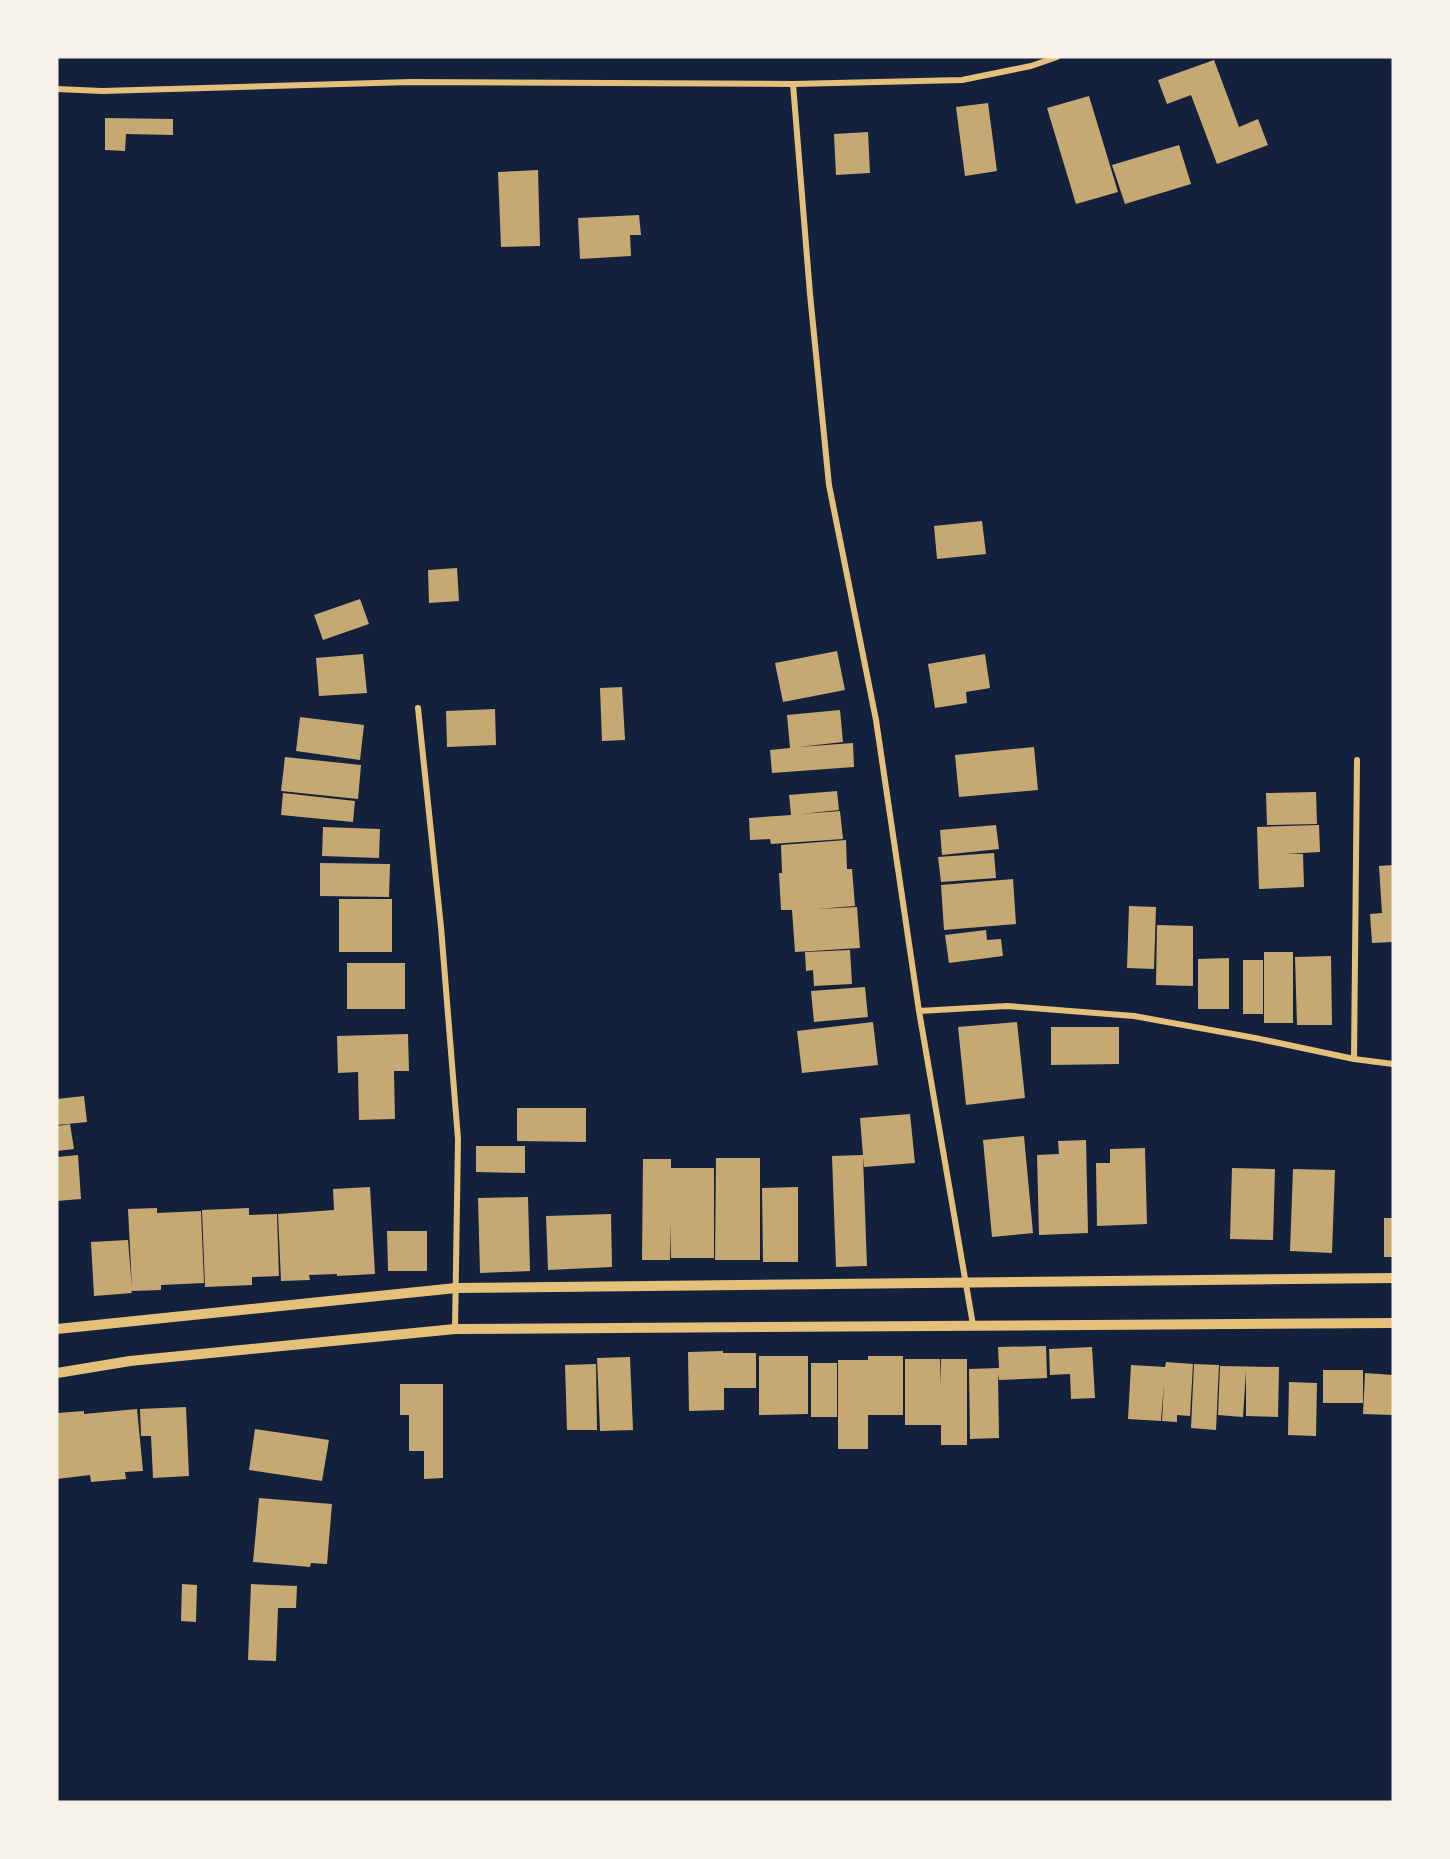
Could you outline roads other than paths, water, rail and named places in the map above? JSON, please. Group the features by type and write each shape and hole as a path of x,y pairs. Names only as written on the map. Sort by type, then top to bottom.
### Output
{"street":[{"path":"57,89 102,92 411,82 793,84 963,80 1021,69 1057,57"},
{"path":"793,84 810,294 829,485 876,720 919,1011 973,1325"},
{"path":"418,708 441,927 458,1139 455,1329"},
{"path":"1354,1059 1357,760"},
{"path":"919,1011 1007,1006 1134,1016 1354,1059 1393,1064"},
{"path":"57,1329 456,1288 1393,1278"},
{"path":"57,1372 130,1361 455,1329 1393,1323"}]}
